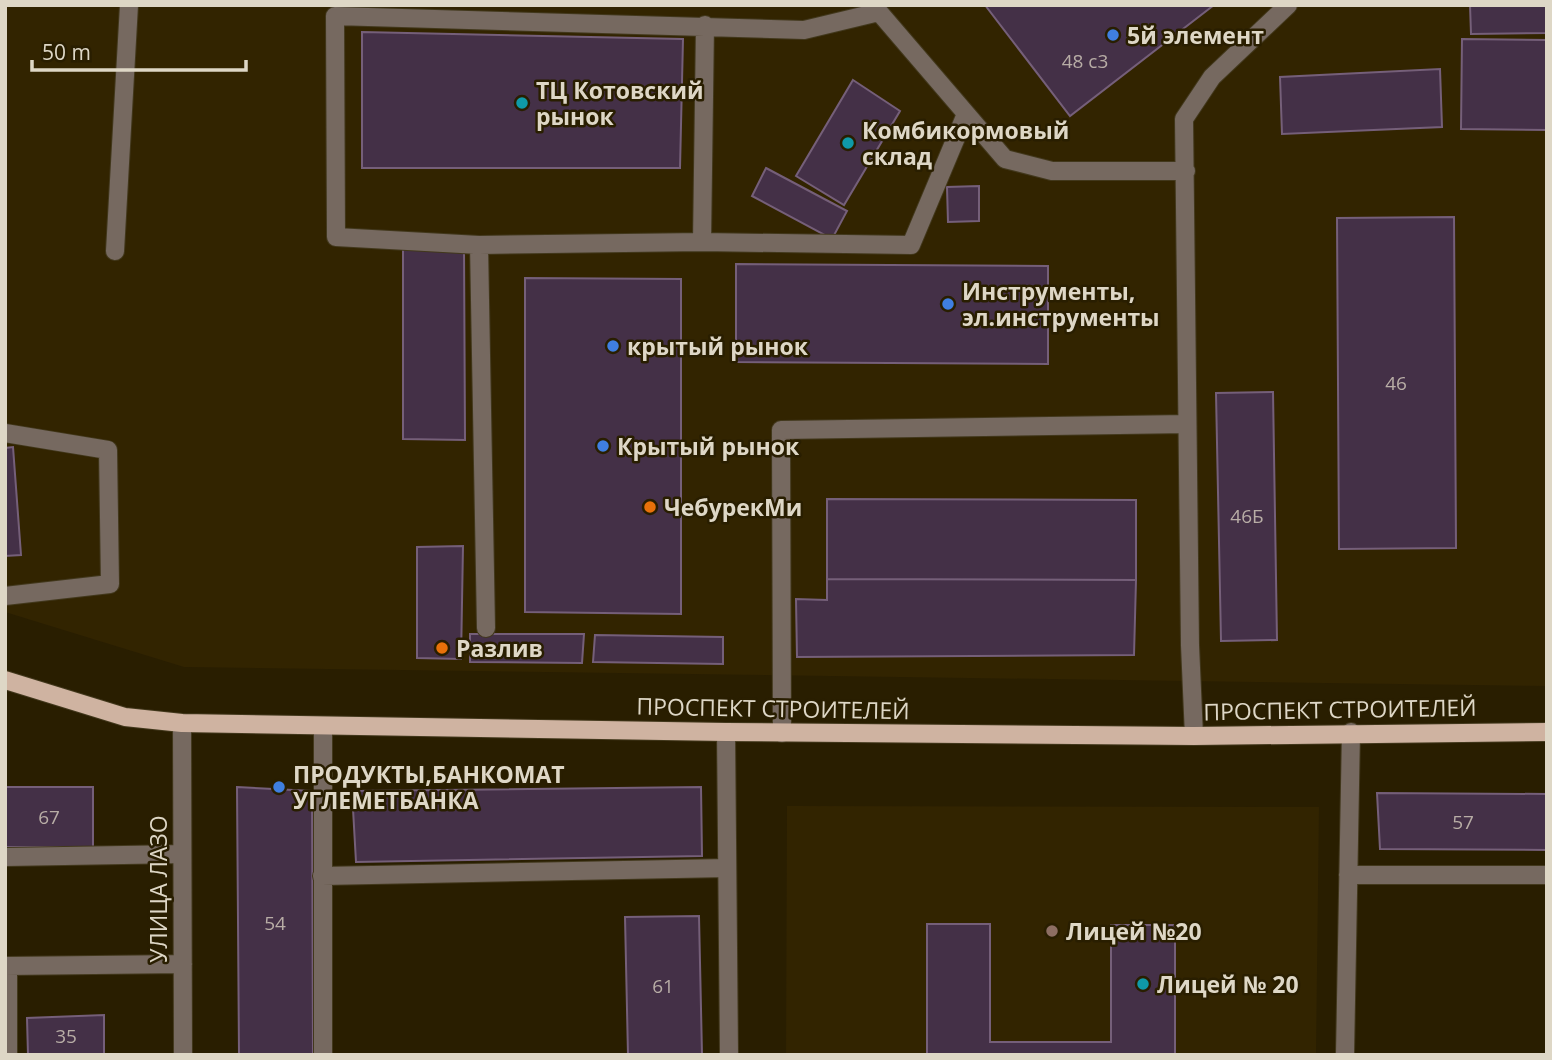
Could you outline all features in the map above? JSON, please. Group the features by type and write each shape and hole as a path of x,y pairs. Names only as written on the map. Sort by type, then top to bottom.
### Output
{"main road":[{"name":"ПРОСПЕКТ СТРОИТЕЛЕЙ","path":"5,680 125,717 182,723 726,733 1194,736 1351,732 1547,732"}],"street":[{"path":"115,251 129,5"},
{"path":"1194,736 1184,119 1212,77 1288,5"},
{"path":"966,114 911,245 702,242 479,246 336,237 335,16 804,30 879,12 1005,159 1052,171 1186,171"},
{"path":"702,242 705,25"},
{"path":"479,246 486,628"},
{"path":"782,733 781,430 1187,424"},
{"path":"5,433 108,450 110,584 5,596"},
{"name":"УЛИЦА ЛАЗО","path":"182,723 183,1055"},
{"path":"323,726 323,1055"},
{"path":"1345,1055 1351,732"},
{"path":"726,733 729,1055"},
{"path":"5,857 182,854"},
{"path":"323,876 727,868"},
{"path":"1348,875 1547,875"},
{"path":"8,1055 7,966 183,964"}],"shaded area":[{"path":"5,5 1547,5 1547,686 184,667 5,612"},
{"name":"Лицей №20","path":"787,806 1319,807 1316,1055 786,1055"}],"building":[{"path":"985,5 1214,5 1070,116"},
{"path":"1470,5 1547,5 1547,33 1471,34"},
{"name":"ТЦ Котовский рынок","path":"362,32 683,39 680,168 362,168"},
{"path":"1462,39 1547,40 1547,130 1461,129"},
{"path":"1440,69 1442,127 1282,134 1280,77"},
{"name":"Комбикормовый склад","path":"853,80 900,111 844,205 796,176"},
{"path":"766,168 847,211 832,239 752,196"},
{"path":"979,186 979,221 948,222 947,187"},
{"path":"1454,217 1456,548 1339,549 1337,218"},
{"path":"403,247 464,247 465,440 403,439"},
{"path":"736,264 1048,266 1048,364 736,362"},
{"name":"Крытый рынок","path":"525,278 681,279 681,614 525,612"},
{"path":"1273,392 1277,640 1221,641 1216,393"},
{"path":"13,447 21,555 5,556 5,448"},
{"path":"827,499 1136,500 1136,580 827,579"},
{"path":"463,546 461,659 417,658 417,547"},
{"path":"827,579 1136,580 1134,655 797,657 796,599 827,600"},
{"path":"470,634 584,634 582,663 470,662"},
{"path":"595,635 723,637 723,664 593,662"},
{"path":"5,787 93,787 93,847 5,847"},
{"path":"237,787 312,791 313,1055 239,1055"},
{"path":"701,787 702,856 356,862 352,791"},
{"path":"1377,793 1547,794 1547,850 1380,849"},
{"path":"699,916 702,1055 628,1055 625,917"},
{"name":"Лицей № 20","path":"927,924 990,924 990,1042 1111,1042 1111,925 1175,925 1175,1055 927,1055"},
{"path":"104,1015 104,1055 28,1055 27,1018"}],"place":[{"name":"5й элемент","path":"1113,35"},
{"name":"ТЦ Котовский рынок","path":"522,103"},
{"name":"Комбикормовый склад","path":"848,143"},
{"name":"Инструменты, эл.инструменты","path":"948,304"},
{"name":"крытый рынок","path":"613,346"},
{"name":"Крытый рынок","path":"603,446"},
{"name":"ЧебурекМи","path":"650,507"},
{"name":"Разлив","path":"442,648"},
{"name":"ПРОДУКТЫ,БАНКОМАТ УГЛЕМЕТБАНКА","path":"279,787"},
{"name":"Лицей №20","path":"1052,931"},
{"name":"Лицей № 20","path":"1143,984"}]}
